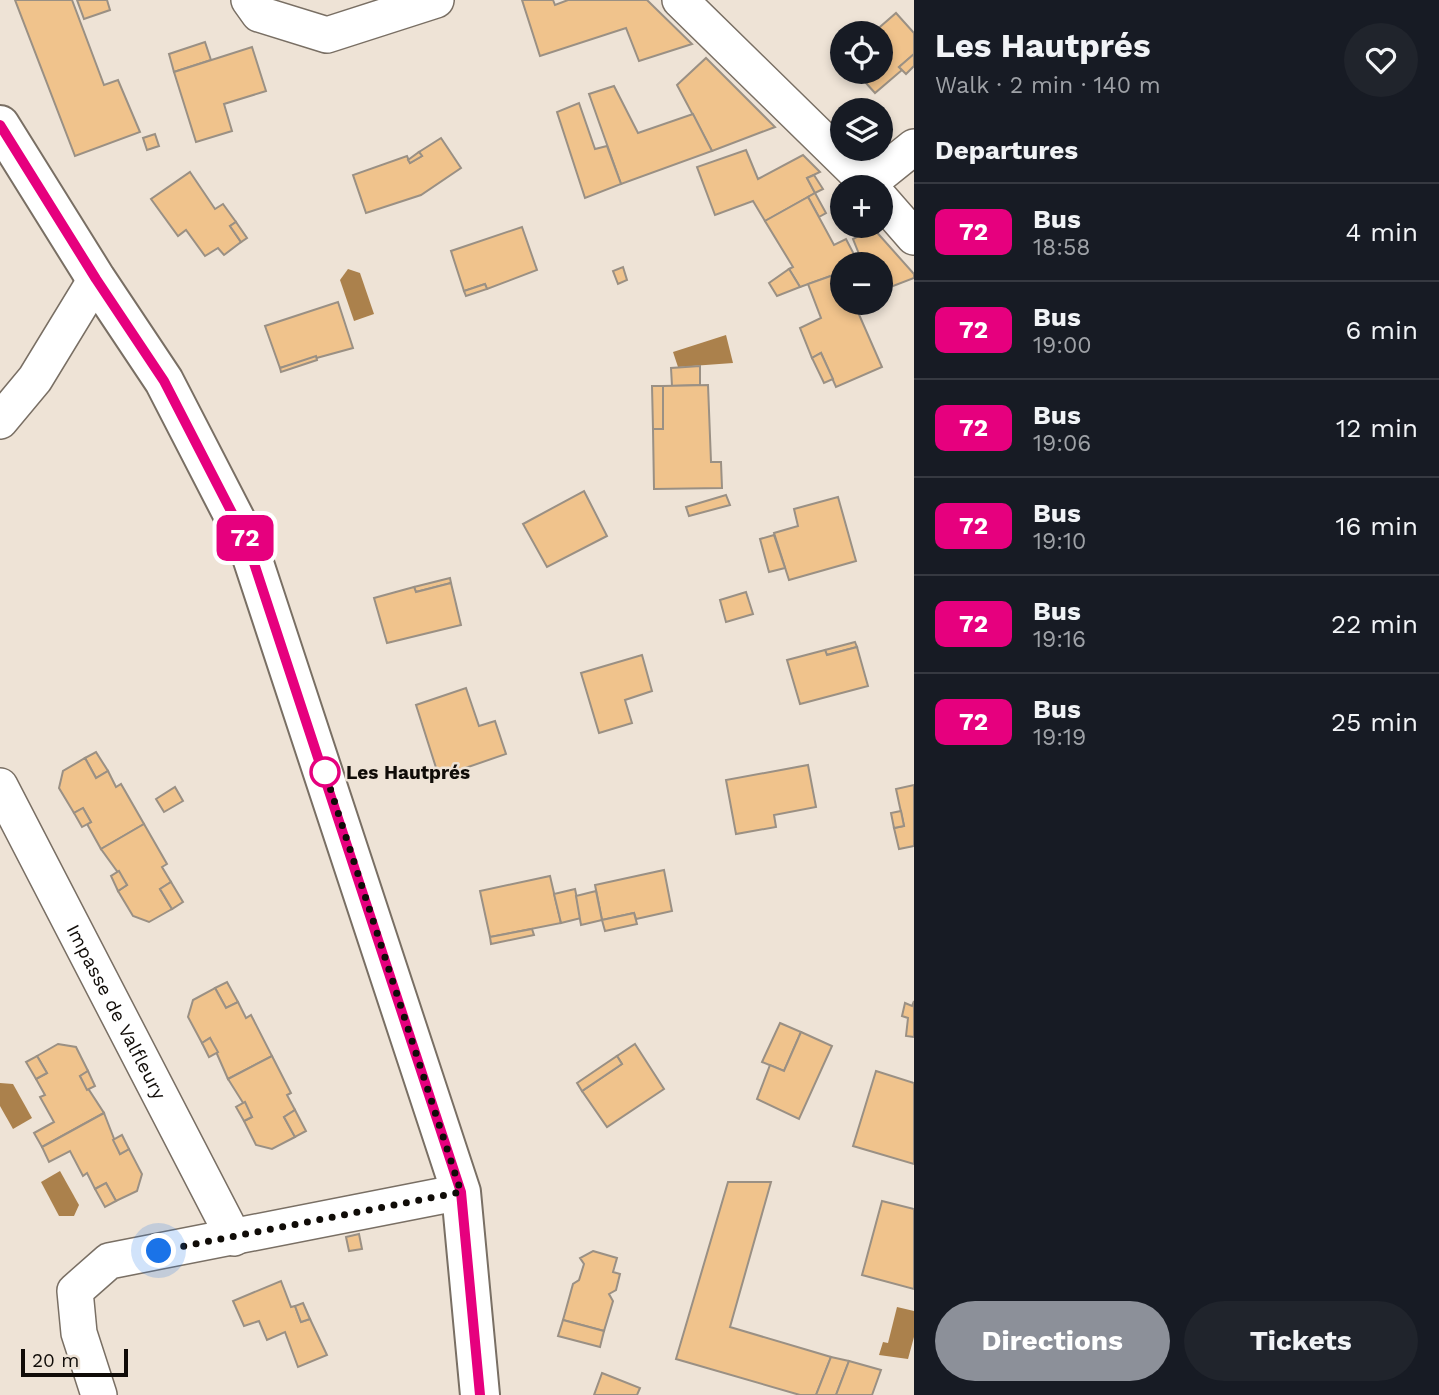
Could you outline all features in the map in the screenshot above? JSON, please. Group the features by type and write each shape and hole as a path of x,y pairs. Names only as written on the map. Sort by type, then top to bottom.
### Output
{"main road":[{"path":"0,125 96,279 164,381 247,542 461,1192 480,1395"}],"street":[{"path":"249,0 259,14 327,34 436,0"},
{"path":"680,0 858,175"},
{"path":"887,175 914,147"},
{"path":"893,213 914,237"},
{"path":"0,421 35,379 96,279"},
{"name":"Impasse de Valfleury","path":"0,786 234,1238"},
{"path":"99,1395 79,1334 75,1291 109,1261 461,1192"}],"shaded area":[{"path":"348,269 360,273 374,314 354,321 340,280"},
{"path":"726,335 733,363 678,367 673,352"},
{"path":"0,1083 13,1084 32,1118 13,1129 0,1106"},
{"path":"60,1171 79,1205 74,1216 59,1216 41,1182"},
{"path":"897,1307 914,1311 914,1337 908,1359 879,1355 883,1342 888,1343"}],"building":[{"path":"15,0 72,0 104,85 118,80 140,132 75,156"},
{"path":"77,0 107,0 110,10 84,19"},
{"path":"522,0 553,0 555,5 568,0 647,0 692,44 639,61 626,28 540,56"},
{"path":"896,13 914,33 914,54 899,67 902,70 893,78 893,21 887,21"},
{"path":"205,42 211,60 174,72 169,54"},
{"path":"252,47 266,91 224,104 232,131 196,142 174,72"},
{"path":"914,54 914,66 906,74 899,67"},
{"path":"706,58 775,127 712,151 677,85"},
{"path":"867,84 886,84 875,93"},
{"path":"614,86 638,133 693,114 712,151 621,184 589,94"},
{"path":"579,103 595,149 607,146 621,184 585,198 557,112"},
{"path":"155,134 159,146 147,150 143,138"},
{"path":"441,138 461,168 421,195 366,213 353,175 407,156 410,163 422,156 419,152"},
{"path":"746,150 758,179 803,155 820,172 807,178 815,193 765,221 753,201 715,215 697,167"},
{"path":"419,152 422,156 410,163 408,160"},
{"path":"190,172 215,209 223,204 236,222 230,226 241,242 224,255 218,248 205,256 186,230 178,236 151,199"},
{"path":"814,175 823,189 815,193 807,178"},
{"path":"815,193 826,213 819,217 808,197"},
{"path":"808,197 834,245 846,239 853,252 830,252 830,276 800,287 789,269 793,267 765,221"},
{"path":"236,222 247,238 241,242 230,226"},
{"path":"522,227 537,270 487,289 485,284 464,291 451,251"},
{"path":"882,238 914,274 914,278 893,286 893,252 858,252 853,239"},
{"path":"623,267 627,280 618,284 613,271"},
{"path":"789,269 800,287 777,296 769,283"},
{"path":"830,276 830,315 859,315 882,367 836,387 821,353 812,358 800,328 821,318 808,284"},
{"path":"485,284 487,289 466,296 464,291"},
{"path":"338,302 353,348 280,368 265,326"},
{"path":"821,353 833,379 824,383 812,358"},
{"path":"316,356 317,360 281,372 280,368"},
{"path":"700,366 700,385 672,386 671,368"},
{"path":"708,385 711,462 721,462 722,488 654,489 653,429 663,429 663,386"},
{"path":"652,386 663,386 663,429 653,429"},
{"path":"584,491 607,536 547,567 523,524"},
{"path":"726,495 730,505 689,516 686,507"},
{"path":"838,497 856,561 789,580 774,533 798,526 794,509"},
{"path":"774,535 785,568 769,572 760,539"},
{"path":"450,578 451,583 416,592 414,587"},
{"path":"451,583 461,625 387,643 374,598 414,587 416,592"},
{"path":"746,592 753,614 726,622 720,600"},
{"path":"855,642 857,647 827,655 825,650"},
{"path":"857,647 868,686 800,704 787,660 825,650 827,655"},
{"path":"642,655 652,691 625,700 632,723 599,733 581,673"},
{"path":"466,688 479,726 495,721 506,754 439,777 416,705"},
{"path":"96,752 108,771 96,778 85,758"},
{"path":"85,758 96,778 108,771 116,787 121,784 144,824 101,849 87,824 91,822 83,808 74,813 59,788 63,771"},
{"path":"808,765 816,807 774,815 776,827 736,834 726,780"},
{"path":"914,785 914,846 899,849 894,828 904,826 896,789"},
{"path":"175,787 183,801 164,812 156,799"},
{"path":"83,808 91,822 82,827 74,813"},
{"path":"901,811 904,826 894,828 891,813"},
{"path":"144,824 167,864 162,867 171,882 160,889 172,909 149,922 133,916 118,891 127,885 101,849"},
{"path":"664,870 672,911 636,919 634,913 602,920 595,885"},
{"path":"119,871 127,885 118,891 111,876"},
{"path":"550,876 561,923 490,937 480,891"},
{"path":"171,882 183,902 172,909 160,889"},
{"path":"575,889 581,918 561,923 554,894"},
{"path":"596,891 602,920 581,925 576,896"},
{"path":"634,913 637,924 605,931 602,920"},
{"path":"532,929 534,935 491,944 490,937"},
{"path":"227,982 238,1002 226,1008 215,988"},
{"path":"215,988 226,1008 238,1002 246,1018 251,1015 272,1056 228,1079 210,1038 202,1043 188,1017 193,1000"},
{"path":"914,1001 914,1037 906,1036 908,1018 902,1016 905,1003 912,1006"},
{"path":"780,1023 801,1032 784,1071 762,1062"},
{"path":"801,1032 832,1046 799,1119 757,1099 770,1065 784,1071"},
{"path":"210,1038 218,1052 209,1057 202,1043"},
{"path":"58,1044 76,1047 88,1071 80,1076 104,1113 42,1147 34,1133 54,1122 40,1097 45,1095 36,1079 47,1073 37,1056"},
{"path":"635,1044 664,1089 607,1127 582,1091 622,1064 617,1056"},
{"path":"37,1056 47,1073 36,1079 26,1062"},
{"path":"272,1056 291,1093 287,1095 295,1110 284,1117 295,1137 272,1149 256,1145 244,1121 252,1117 228,1079"},
{"path":"617,1056 622,1064 582,1091 577,1083"},
{"path":"88,1071 95,1086 87,1090 80,1076"},
{"path":"876,1071 914,1083 914,1164 853,1146"},
{"path":"245,1102 252,1117 244,1121 236,1107"},
{"path":"295,1110 306,1131 295,1137 284,1117"},
{"path":"104,1113 120,1154 129,1149 142,1174 137,1191 116,1201 106,1183 95,1189 87,1173 83,1176 70,1151 49,1162 42,1147"},
{"path":"122,1135 129,1149 120,1154 113,1140"},
{"path":"728,1182 771,1182 730,1327 831,1357 816,1395 800,1395 676,1359"},
{"path":"106,1183 116,1201 105,1207 95,1189"},
{"path":"882,1201 914,1209 914,1289 862,1275"},
{"path":"359,1234 362,1249 349,1251 346,1237"},
{"path":"593,1251 617,1258 613,1272 620,1274 616,1290 609,1294 613,1301 604,1331 563,1320 573,1284 579,1280 584,1264 580,1258"},
{"path":"281,1281 291,1307 295,1306 301,1322 310,1319 327,1355 298,1367 285,1332 267,1340 259,1321 244,1326 233,1301"},
{"path":"303,1303 310,1319 301,1322 295,1306"},
{"path":"563,1320 604,1331 600,1347 558,1336"},
{"path":"831,1357 849,1361 836,1395 816,1395"},
{"path":"849,1361 881,1370 872,1395 836,1395"},
{"path":"602,1373 640,1388 637,1395 594,1395"}],"bus line":[{"name":"72","path":"0,125 96,279 164,381 247,542 413,1038 461,1192 480,1395"}],"place":[{"name":"Les Hautprés","path":"325,772"}],"route":[{"path":"159,1251 461,1192 322,763 325,772"}]}
